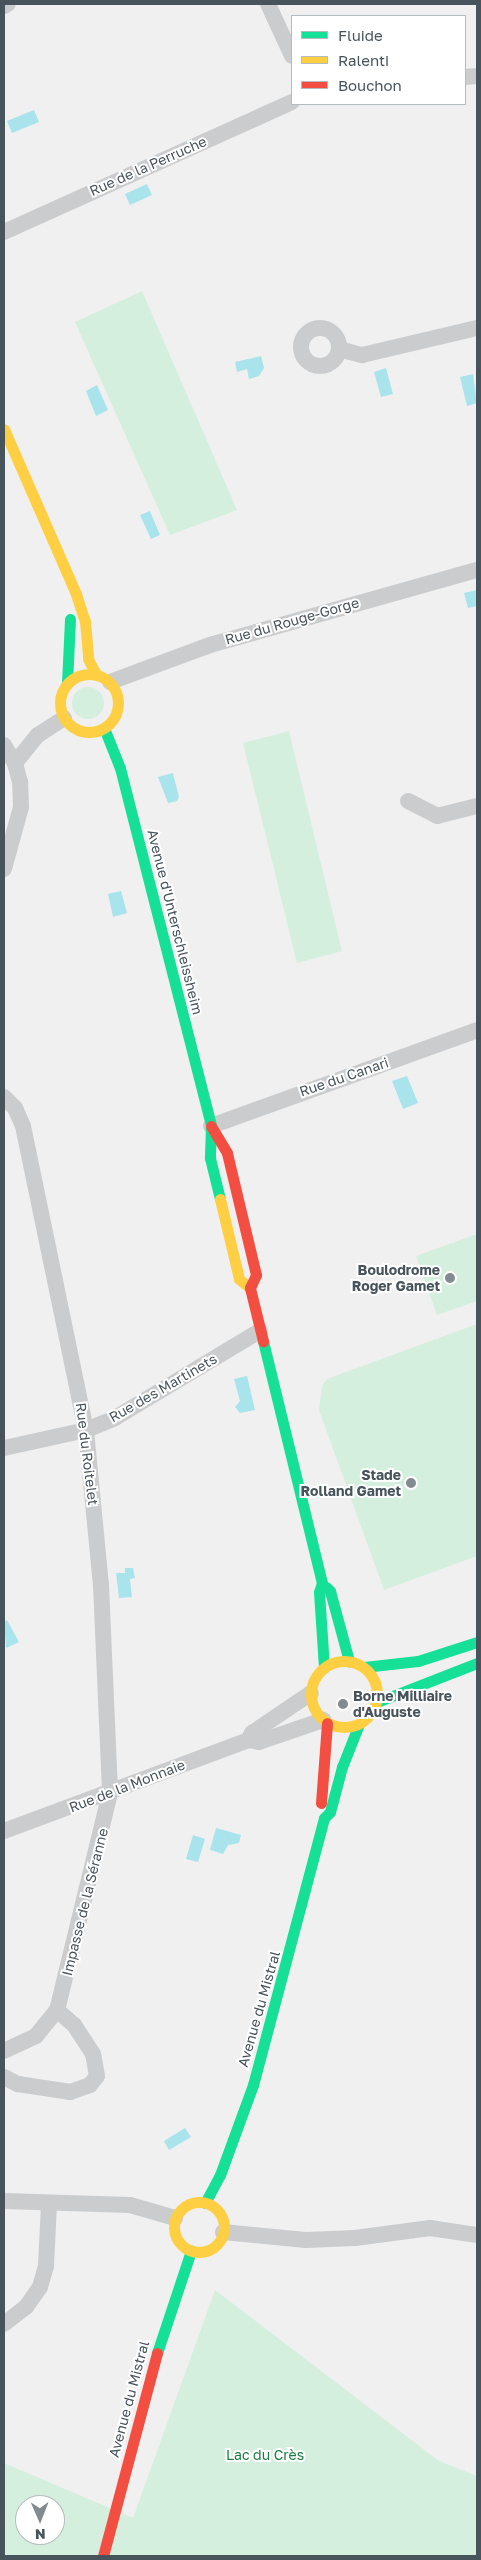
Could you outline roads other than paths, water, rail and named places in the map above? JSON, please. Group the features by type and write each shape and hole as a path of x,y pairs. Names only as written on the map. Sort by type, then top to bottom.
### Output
{"street":[{"path":"4,6 8,4"},
{"path":"268,4 291,54"},
{"name":"Rue de la Perruche","path":"4,232 291,102"},
{"path":"339,349 362,355 477,328"},
{"path":"4,429 76,594 85,621 88,658 117,695 117,710 104,728 84,732 64,718 60,700 67,683 71,625 67,604 4,456"},
{"name":"Rue du Rouge-Gorge","path":"103,678 135,670 210,645 477,570"},
{"path":"67,683 81,675 103,678"},
{"path":"15,763 38,735 64,718"},
{"name":"Avenue d'Unterschleissheim","path":"104,728 122,774 211,1126 210,1158 240,1279 250,1288 322,1583 330,1590 348,1661"},
{"path":"4,746 15,763 20,782 21,807 4,869"},
{"path":"408,802 437,816 477,806"},
{"name":"Rue du Canari","path":"211,1126 477,1030"},
{"name":"Rue du Roitelet","path":"4,1097 15,1108 23,1126 86,1430 101,1585 110,1792"},
{"name":"Avenue d'Unterschleissheim","path":"211,1126 227,1153 256,1275 250,1288"},
{"name":"Rue des Martinets","path":"4,1448 86,1430 115,1418 260,1331"},
{"name":"Avenue d'Unterschleissheim","path":"322,1583 318,1592 324,1668"},
{"path":"364,1667 375,1682 377,1702 370,1715 359,1724 343,1728 325,1722 314,1708 311,1693 314,1679 324,1668 348,1661 364,1667 418,1660 477,1642"},
{"path":"377,1702 477,1663"},
{"name":"Rue de la Monnaie","path":"249,1740 252,1733 311,1693"},
{"name":"Rue de la Monnaie","path":"4,1831 249,1740 260,1742 325,1722"},
{"name":"Avenue du Mistral","path":"324,1818 321,1809 325,1722"},
{"name":"Avenue du Mistral","path":"205,2203 220,2174 253,2085 324,1818 330,1812 359,1724"},
{"name":"Impasse de la Séranne","path":"4,2050 36,2036 57,2010 107,1814 110,1792"},
{"path":"4,2077 18,2084 70,2092 90,2085 97,2076 94,2054 74,2025 57,2010"},
{"path":"4,2201 49,2204 130,2205 175,2218"},
{"path":"205,2203 222,2217 223,2232 213,2247 191,2251 178,2241 174,2226 175,2218 184,2206 205,2203"},
{"path":"4,2324 26,2307 40,2286 46,2266 49,2204"},
{"path":"223,2232 306,2240 355,2238 430,2228 477,2235"},
{"name":"Avenue du Mistral","path":"103,2556 164,2326 191,2251"}],"water":[{"path":"34,110 39,122 12,133 7,121"},
{"path":"147,184 152,195 130,205 125,194"},
{"path":"261,356 264,368 259,376 249,379 247,369 237,372 235,362"},
{"path":"386,368 393,394 381,397 374,372"},
{"path":"473,374 477,403 467,406 460,377"},
{"path":"97,385 108,410 96,416 86,391"},
{"path":"150,511 160,535 151,539 140,515"},
{"path":"477,590 477,606 468,608 464,593"},
{"path":"173,773 179,797 177,801 168,803 158,777"},
{"path":"121,891 127,913 113,917 108,894"},
{"path":"407,1076 418,1103 403,1109 392,1081"},
{"path":"247,1376 255,1410 240,1413 235,1407 240,1401 234,1379"},
{"path":"125,1568 133,1568 135,1578 130,1579 132,1597 119,1598 116,1573 125,1573"},
{"path":"7,1620 19,1642 6,1648 4,1622"},
{"path":"216,1828 241,1835 239,1843 228,1845 223,1854 210,1850"},
{"path":"193,1835 205,1839 198,1862 186,1859"},
{"path":"185,2128 191,2137 169,2150 164,2141"}],"place":[{"name":"Boulodrome Roger Gamet","path":"450,1278"},
{"name":"Stade Rolland Gamet","path":"411,1483"},
{"name":"Borne Milliaire d'Auguste","path":"343,1704"}],"park label":[{"name":"Lac du Crès","path":"265,2455"}]}
